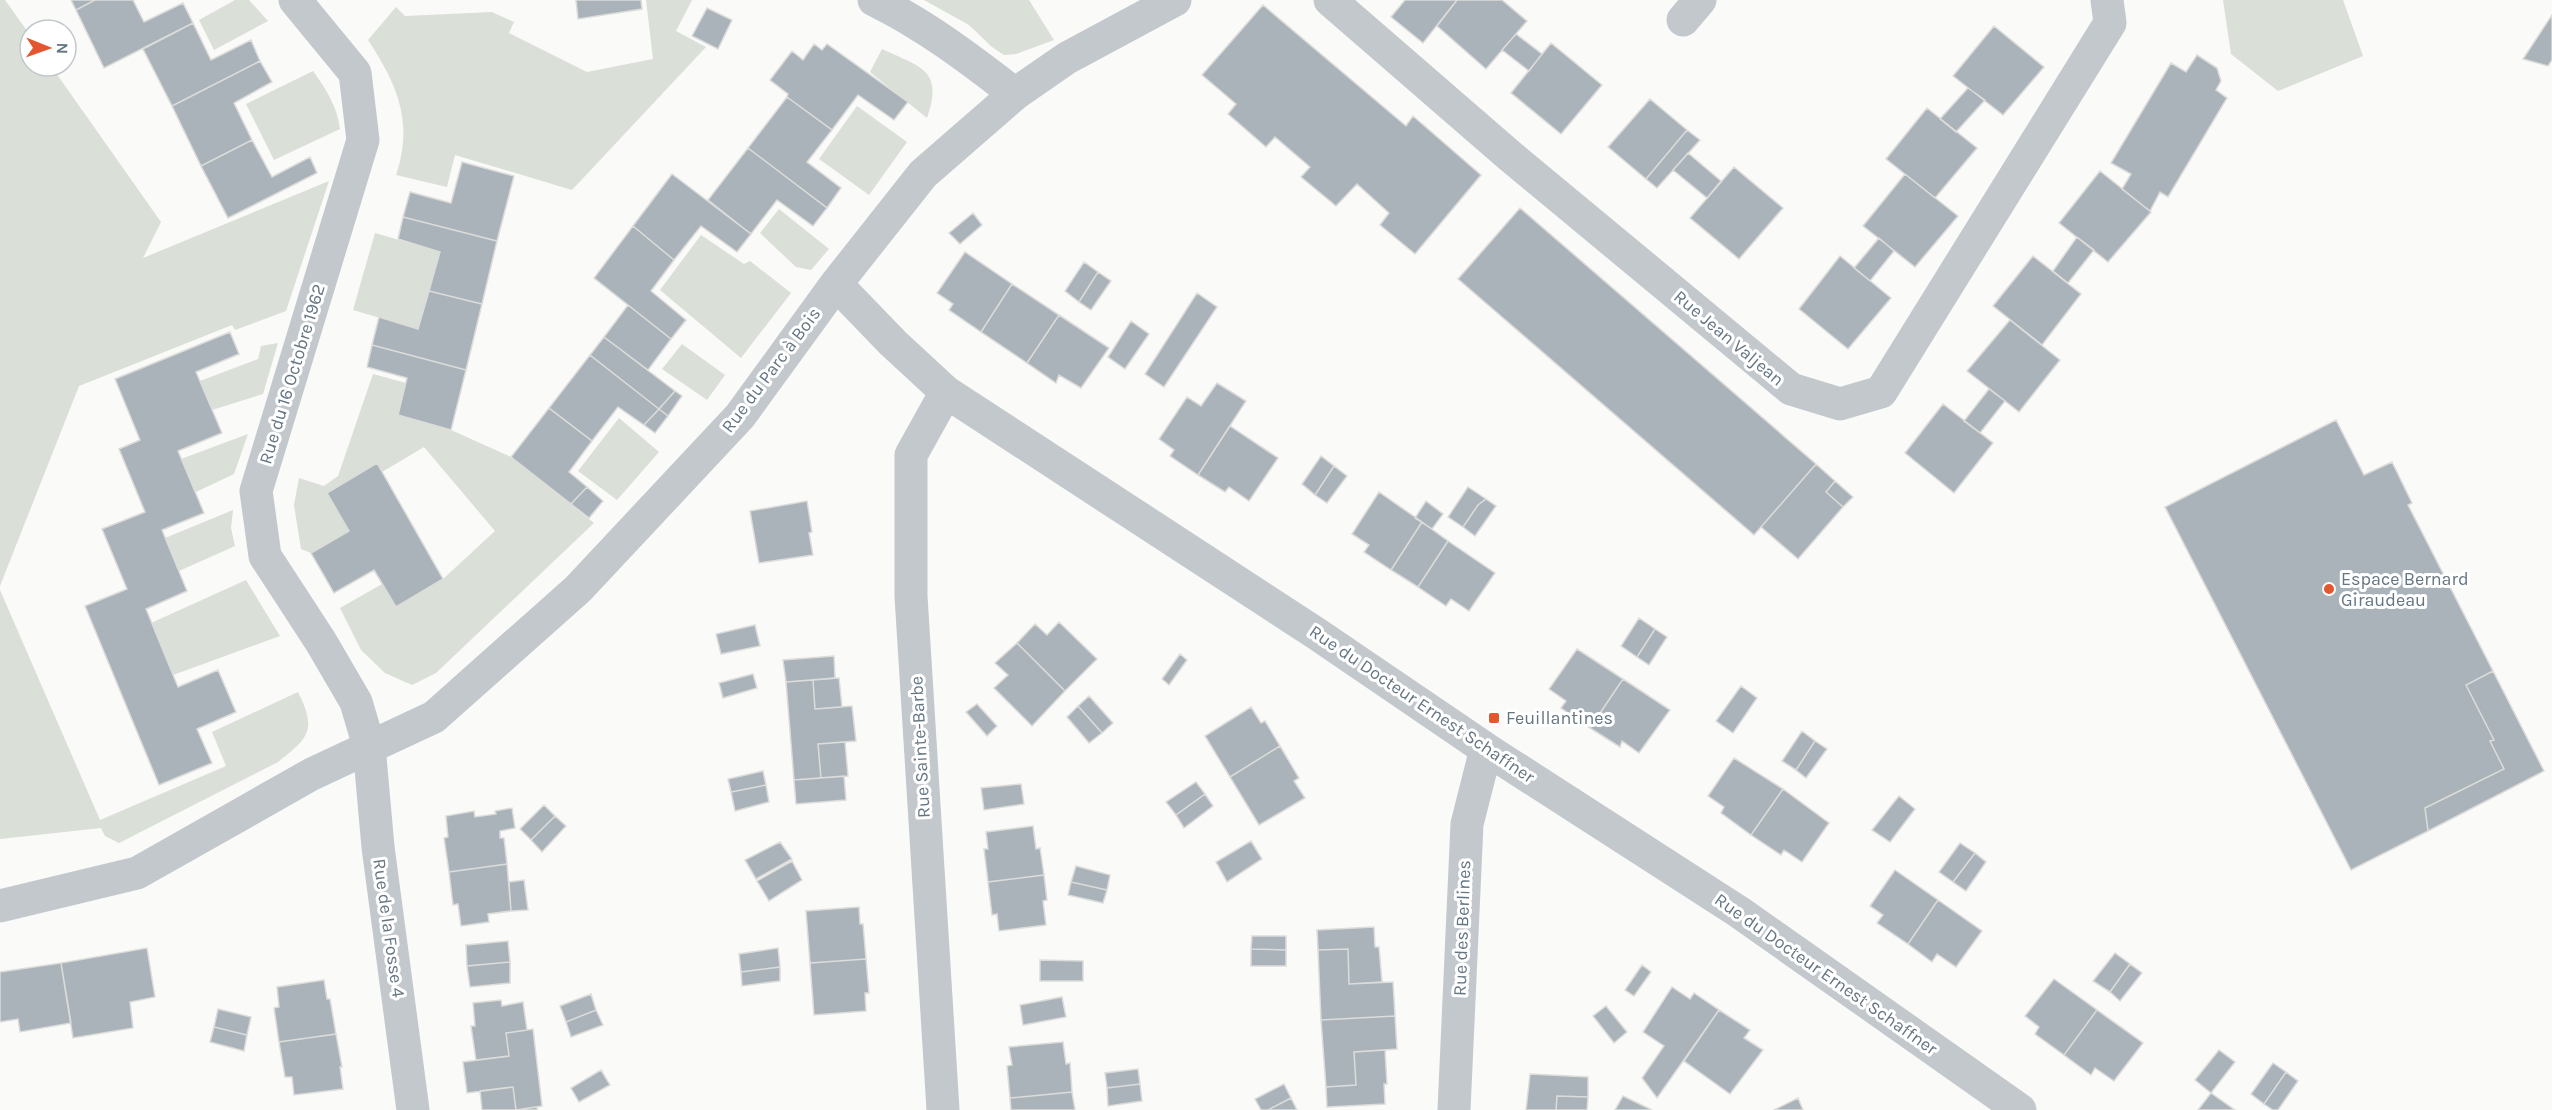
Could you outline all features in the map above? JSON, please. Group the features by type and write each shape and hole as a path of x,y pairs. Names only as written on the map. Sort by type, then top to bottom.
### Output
{"street":[{"name":"Rue du 16 Octobre 1962","path":"295,0 355,73 363,140 256,491 265,556 321,642 356,702 369,746"},
{"path":"874,0 962,52 1014,94"},
{"name":"Rue du Parc à Bois","path":"0,906 137,873 312,774 435,717 578,589 740,416 836,284 923,174 1014,94 1066,58 1175,0"},
{"name":"Rue Jean Valjean","path":"1330,0 1510,156 1791,388 1840,404 1881,392 2110,22 2108,0"},
{"name":"Rue du Docteur Ernest Schaffner","path":"836,284 893,343 946,392 1317,634 1486,749 1739,912 1991,1100 2019,1110"},
{"name":"Rue Sainte-Barbe","path":"942,1110 911,596 911,455 946,392"},
{"name":"Rue de la Fosse 4","path":"369,746 378,847 413,1110"},
{"name":"Rue des Berlines","path":"1455,1110 1467,824 1486,749"}],"shaded area":[{"path":"0,0 5,0 18,18 18,78 59,78 161,222 143,258 329,181 286,311 235,330 232,325 79,386 0,586"},
{"path":"235,0 249,0 268,21 214,50 199,20"},
{"path":"646,0 692,0 676,31 706,47 572,190 455,155 447,187 396,175 403,138 400,104 387,72 368,40 396,7 405,16 492,12 514,22 509,33 587,72 653,59"},
{"path":"924,0 1029,0 1054,40 1016,54 1004,55 969,25"},
{"path":"2223,0 2343,0 2363,56 2278,91 2231,54"},
{"path":"882,49 917,66 930,79 932,102 927,118 870,72"},
{"path":"313,71 330,98 340,129 274,160 246,104"},
{"path":"857,106 907,142 869,195 819,159"},
{"path":"779,209 829,249 811,270 796,267 760,233"},
{"path":"375,233 440,252 418,329 353,310"},
{"path":"701,235 744,264 750,261 791,293 741,358 660,290"},
{"path":"278,343 263,394 212,410 200,381 258,359 261,346"},
{"path":"682,344 725,375 707,400 662,369"},
{"path":"373,374 406,383 398,415 451,430 511,457 594,523 436,673 412,685 385,673 361,650 340,608 382,584 396,607 443,579 495,531 424,447 382,472 376,464 328,493 349,531 311,553 301,549 294,505 299,478 324,486 338,476"},
{"path":"619,418 659,452 617,500 578,471"},
{"path":"248,434 234,474 196,492 181,459"},
{"path":"233,510 231,528 235,546 179,571 165,538"},
{"path":"246,580 280,636 173,675 151,623"},
{"path":"0,590 100,820 226,766 212,732 298,692 307,716 307,732 297,746 278,762 119,843 105,836 101,828 0,839"}],"building":[{"path":"71,0 95,0 76,10"},
{"path":"95,0 133,0 144,22 183,3 193,23 104,68 76,10"},
{"path":"576,0 641,0 642,9 578,19"},
{"path":"1405,0 1457,0 1423,43 1391,17"},
{"path":"1457,0 1502,0 1527,21 1486,69 1437,26"},
{"path":"1263,5 1406,126 1413,116 1481,175 1415,254 1380,225 1389,213 1357,184 1336,206 1301,177 1310,167 1275,137 1266,147 1228,114 1236,104 1202,75"},
{"path":"707,8 732,20 718,49 692,36"},
{"path":"2552,15 2552,60 2548,66 2523,59"},
{"path":"193,23 211,60 251,40 260,61 172,106 143,49"},
{"path":"1994,26 2044,67 2003,115 1953,76"},
{"path":"1516,34 1542,54 1529,71 1502,50"},
{"path":"1551,43 1602,85 1561,134 1511,93"},
{"path":"814,44 822,50 827,44 908,102 894,120 858,95 832,130 787,97 788,94 770,80 792,51 803,60"},
{"path":"2197,55 2217,68 2221,81 2216,90 2227,98 2168,197 2160,192 2150,211 2122,189 2131,174 2111,163 2171,63 2186,72"},
{"path":"260,61 272,82 234,103 252,140 201,166 172,106"},
{"path":"1968,88 1985,100 1956,132 1940,119"},
{"path":"787,97 832,130 807,162 841,188 827,208 748,148"},
{"path":"1650,99 1687,130 1646,179 1608,147"},
{"path":"1927,108 1977,148 1935,198 1886,159"},
{"path":"1687,130 1700,140 1657,188 1646,179"},
{"path":"252,140 272,177 310,157 317,173 228,218 201,166"},
{"path":"748,148 827,208 813,226 777,200 751,234 708,200"},
{"path":"1688,153 1721,181 1707,198 1673,170"},
{"path":"462,162 514,176 497,241 403,217 410,192 451,203"},
{"path":"1734,167 1783,208 1739,259 1690,218"},
{"path":"2100,171 2151,212 2108,262 2059,223"},
{"path":"672,174 751,234 737,252 701,226 674,260 633,226"},
{"path":"1905,174 1958,216 1915,267 1863,226"},
{"path":"1520,208 1816,464 1754,535 1458,279"},
{"path":"973,213 982,225 960,244 949,233"},
{"path":"403,217 497,241 482,304 429,291 440,252 398,239"},
{"path":"633,226 674,260 651,291 686,320 671,339 594,278"},
{"path":"2077,237 2094,250 2068,283 2053,271"},
{"path":"1879,238 1894,251 1870,281 1854,268"},
{"path":"965,252 1012,284 981,332 949,310 953,304 937,293"},
{"path":"1840,256 1891,298 1848,349 1799,309"},
{"path":"2033,256 2081,294 2042,345 1993,306"},
{"path":"1084,262 1098,272 1079,302 1065,291"},
{"path":"1098,272 1111,281 1091,310 1079,302"},
{"path":"1012,284 1059,315 1027,363 981,332"},
{"path":"429,291 482,304 466,370 372,345 379,317 418,329"},
{"path":"1197,293 1217,307 1164,387 1145,374"},
{"path":"628,305 671,339 648,370 604,337"},
{"path":"1059,315 1109,348 1081,388 1059,375 1056,383 1027,363"},
{"path":"2010,320 2060,360 2019,412 1967,371"},
{"path":"1131,321 1149,334 1125,369 1108,357"},
{"path":"230,332 239,354 196,372 222,433 178,451 204,513 162,530 187,591 146,609 178,687 218,670 236,712 197,729 212,763 159,785 85,606 127,589 102,529 145,512 119,449 140,440 115,379"},
{"path":"604,337 675,391 659,409 590,355"},
{"path":"372,345 466,370 451,430 398,415 407,378 367,367"},
{"path":"590,355 659,409 644,425 618,407 592,441 549,408"},
{"path":"1217,383 1246,401 1198,475 1170,456 1174,450 1159,439 1187,397 1201,406"},
{"path":"1989,389 2005,401 1980,433 1964,421"},
{"path":"675,391 682,396 668,416 659,409"},
{"path":"1943,404 1993,443 1954,493 1905,453"},
{"path":"549,408 592,441 569,472 587,487 571,504 511,457"},
{"path":"659,409 668,416 655,433 644,425"},
{"name":"Espace Bernard Giraudeau","path":"2336,420 2364,475 2392,462 2412,503 2408,505 2493,671 2466,685 2494,740 2490,741 2504,769 2425,808 2428,831 2351,870 2165,507"},
{"path":"1230,426 1278,458 1249,501 1229,487 1225,492 1198,475"},
{"path":"1321,456 1334,466 1315,495 1302,484"},
{"path":"377,463 443,579 396,607 374,570 334,593 311,553 349,531 327,493"},
{"path":"1816,464 1835,481 1826,492 1843,507 1798,559 1761,527"},
{"path":"1334,466 1347,476 1327,503 1315,495"},
{"path":"1835,481 1853,497 1843,507 1826,492"},
{"path":"587,487 603,501 589,518 571,504"},
{"path":"1468,487 1486,499 1478,505 1463,527 1448,517"},
{"path":"1379,492 1422,522 1391,570 1364,552 1369,545 1352,534"},
{"path":"1486,499 1496,506 1475,536 1463,527 1478,505"},
{"path":"807,501 813,555 759,563 750,511"},
{"path":"1426,501 1443,514 1432,529 1415,518"},
{"path":"1422,522 1448,541 1418,587 1391,570"},
{"path":"1448,541 1495,573 1469,611 1451,599 1446,606 1418,587"},
{"path":"1639,618 1655,629 1637,657 1621,646"},
{"path":"1059,622 1097,659 1065,691 1017,643 1035,624 1047,635"},
{"path":"755,625 760,646 721,654 716,634"},
{"path":"1655,629 1667,637 1649,665 1637,657"},
{"path":"1017,643 1065,691 1032,726 994,688 1008,675 995,663"},
{"path":"1577,649 1623,679 1590,728 1561,708 1566,701 1549,689"},
{"path":"1180,654 1187,660 1169,685 1162,679"},
{"path":"834,656 835,678 786,682 783,660"},
{"path":"2493,671 2544,771 2428,831 2425,808 2504,769 2490,741 2494,740 2466,685"},
{"path":"753,674 757,688 723,698 719,683"},
{"path":"839,678 842,707 815,709 813,680"},
{"path":"1623,679 1670,710 1639,753 1622,741 1620,747 1590,728"},
{"path":"813,680 815,709 852,706 856,741 818,744 821,778 794,780 786,682"},
{"path":"1741,686 1757,698 1733,733 1716,721"},
{"path":"1089,696 1113,723 1102,733 1078,706"},
{"path":"977,704 997,726 987,736 966,712"},
{"path":"1078,706 1102,733 1089,743 1067,717"},
{"path":"1251,707 1261,723 1265,721 1280,746 1230,777 1205,736"},
{"path":"1802,731 1815,741 1796,770 1782,761"},
{"path":"1815,741 1827,749 1806,778 1796,770"},
{"path":"845,742 848,776 821,778 818,744"},
{"path":"1280,746 1299,778 1294,781 1305,798 1259,825 1230,777"},
{"path":"1734,758 1783,789 1751,835 1721,813 1724,807 1708,796"},
{"path":"763,771 766,785 731,792 728,779"},
{"path":"844,776 846,800 796,804 794,780"},
{"path":"1196,782 1205,794 1176,815 1166,802"},
{"path":"1021,784 1024,804 984,810 981,788"},
{"path":"766,785 769,802 735,811 731,792"},
{"path":"1783,789 1829,823 1802,862 1784,850 1781,855 1751,835"},
{"path":"1205,794 1213,806 1184,828 1176,815"},
{"path":"1899,796 1915,809 1890,842 1872,830"},
{"path":"544,805 555,816 531,840 520,829"},
{"path":"512,808 515,828 500,831 500,838 504,838 507,864 449,872 444,838 448,837 446,816 474,811 475,817 496,814 495,811"},
{"path":"555,816 566,826 542,852 531,840"},
{"path":"1033,826 1036,849 1040,848 1044,875 988,882 984,849 988,849 986,832"},
{"path":"1251,841 1262,859 1227,882 1216,862"},
{"path":"780,842 792,859 756,879 745,860"},
{"path":"1960,843 1975,853 1953,882 1939,872"},
{"path":"1975,853 1986,862 1966,891 1953,882"},
{"path":"792,861 802,880 769,901 757,881"},
{"path":"507,864 511,911 488,914 489,922 461,926 458,904 453,905 449,872"},
{"path":"1076,866 1110,875 1107,890 1071,882"},
{"path":"1895,870 1938,900 1908,944 1877,923 1883,915 1870,906"},
{"path":"1044,875 1047,900 1043,901 1046,925 999,931 997,914 992,915 988,882"},
{"path":"524,880 528,910 511,911 509,882"},
{"path":"1071,882 1107,890 1103,903 1068,895"},
{"path":"1938,900 1982,931 1956,967 1937,954 1932,962 1908,944"},
{"path":"859,907 866,959 810,963 806,911"},
{"path":"1374,927 1375,947 1379,947 1382,982 1349,984 1348,949 1318,950 1317,930"},
{"path":"1252,936 1286,936 1286,950 1251,949"},
{"path":"508,941 510,962 467,966 466,945"},
{"path":"147,948 155,997 130,1002 133,1028 73,1038 61,963"},
{"path":"778,948 780,967 741,972 739,954"},
{"path":"1251,949 1286,950 1286,966 1251,966"},
{"path":"1348,949 1349,984 1393,982 1395,1016 1321,1020 1318,950"},
{"path":"2115,953 2130,964 2110,992 2093,981"},
{"path":"866,959 869,993 865,993 866,1011 814,1015 810,963"},
{"path":"1040,960 1083,961 1083,981 1040,981"},
{"path":"510,962 510,983 470,987 467,966"},
{"path":"61,963 71,1023 20,1032 18,1019 0,1022 0,972"},
{"path":"2130,964 2142,973 2120,1001 2110,992"},
{"path":"1642,965 1651,972 1634,996 1625,990"},
{"path":"780,967 780,981 742,986 741,972"},
{"path":"2054,979 2097,1010 2064,1055 2035,1034 2039,1027 2025,1016"},
{"path":"324,980 336,1034 279,1042 274,1008 279,1007 277,987"},
{"path":"1672,987 1690,999 1694,993 1719,1010 1657,1098 1642,1078 1664,1046 1643,1032"},
{"path":"591,994 596,1010 566,1022 560,1006"},
{"path":"1062,997 1066,1017 1023,1025 1020,1005"},
{"path":"501,1000 502,1006 523,1002 527,1030 506,1033 509,1056 476,1060 471,1026 475,1026 473,1003"},
{"path":"1606,1006 1627,1032 1614,1043 1593,1016"},
{"path":"218,1009 251,1017 247,1035 214,1027"},
{"path":"596,1010 603,1025 571,1037 566,1022"},
{"path":"1719,1010 1750,1030 1744,1038 1763,1050 1730,1094 1684,1061"},
{"path":"2097,1010 2143,1043 2114,1081 2095,1068 2091,1075 2064,1055"},
{"path":"1395,1016 1397,1049 1354,1052 1356,1085 1326,1087 1321,1020"},
{"path":"214,1027 247,1035 244,1051 210,1042"},
{"path":"533,1029 542,1106 516,1110 513,1087 467,1093 463,1062 509,1056 506,1033"},
{"path":"336,1034 343,1089 294,1095 292,1077 285,1077 279,1042"},
{"path":"1063,1042 1066,1064 1070,1063 1072,1092 1010,1098 1007,1066 1012,1065 1009,1047"},
{"path":"1385,1050 1387,1084 1384,1084 1385,1104 1327,1107 1326,1087 1356,1085 1354,1052"},
{"path":"2219,1050 2235,1062 2211,1093 2195,1080"},
{"path":"2273,1063 2286,1072 2264,1104 2251,1094"},
{"path":"1138,1069 1140,1084 1107,1088 1105,1073"},
{"path":"601,1070 610,1085 579,1102 571,1088"},
{"path":"2286,1072 2298,1081 2278,1110 2273,1110 2264,1104"},
{"path":"1530,1074 1588,1077 1588,1097 1557,1096 1556,1110 1526,1110"},
{"path":"1140,1084 1142,1101 1108,1106 1107,1088"},
{"path":"1284,1084 1291,1098 1268,1110 1261,1110 1255,1099"},
{"path":"513,1087 516,1110 482,1110 480,1091"},
{"path":"1072,1092 1075,1110 1011,1110 1010,1098"},
{"path":"2211,1093 2235,1110 2198,1110"},
{"path":"1557,1096 1588,1097 1587,1110 1556,1110"},
{"path":"1623,1096 1652,1110 1615,1110"},
{"path":"1291,1098 1297,1110 1268,1110"},
{"path":"1798,1098 1803,1110 1774,1110"},
{"path":"537,1107 537,1110 516,1110"}],"place":[{"name":"Espace Bernard Giraudeau","path":"2329,589"},
{"name":"Feuillantines","path":"1494,718"}]}
